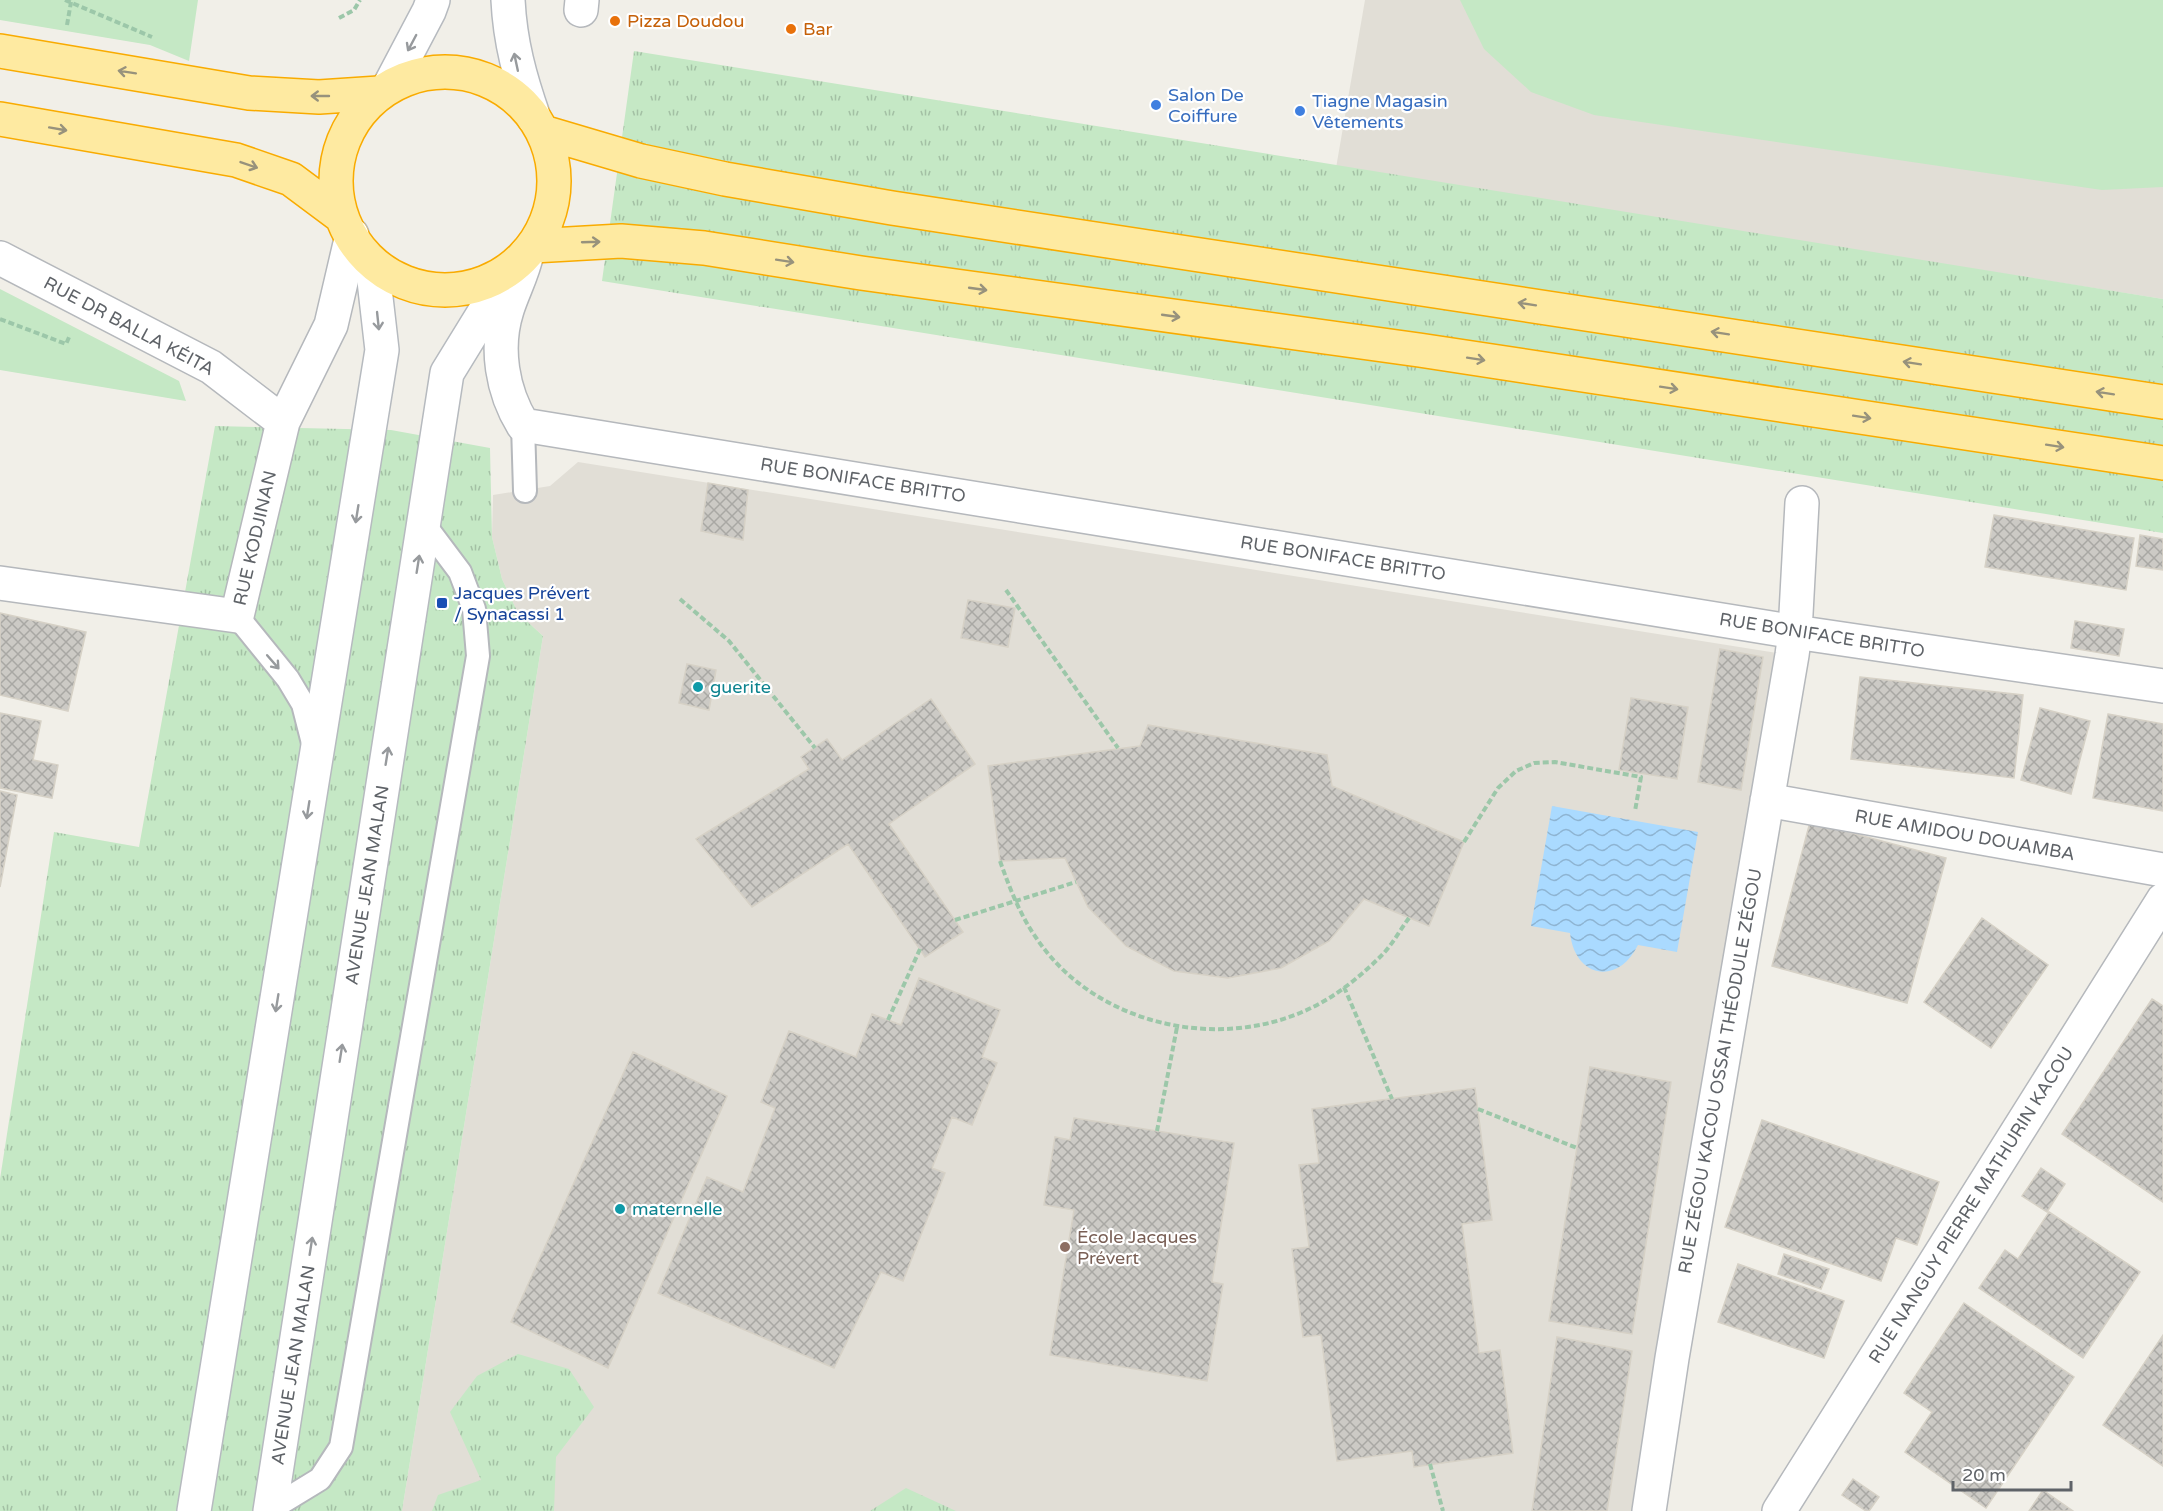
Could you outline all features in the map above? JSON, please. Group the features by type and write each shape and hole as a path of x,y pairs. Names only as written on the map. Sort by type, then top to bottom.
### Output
{"highway":[{"path":"0,51 249,93 319,97 384,89 414,76 450,71 482,77 511,93 539,125 553,161 554,190 547,220 522,257"},
{"path":"347,226 336,189 338,161 346,135 361,111 384,89"},
{"path":"0,119 236,160 291,179 347,226 372,263 402,282 436,291 472,287 522,257 621,241 704,248 896,278 1407,349 2163,462"},
{"path":"539,125 641,162 892,208 2163,402"}],"street":[{"path":"384,89 429,11 433,0"},
{"path":"508,0 509,22 518,69 539,125"},
{"name":"RUE KODJINAN","path":"0,583 237,616 283,422 331,325 347,226"},
{"path":"522,257 500,339 503,373 513,408 523,425"},
{"name":"AVENUE JEAN MALAN","path":"271,1510 447,374 498,290 522,257"},
{"name":"RUE DR BALLA KÉITA","path":"0,258 211,367 283,422"},
{"path":"194,1511 382,350 372,263"},
{"name":"RUE BONIFACE BRITTO","path":"523,425 1795,632 2163,686"},
{"name":"RUE ZÉGOU KACOU OSSAI THÉODULE ZÉGOU","path":"1649,1511 1672,1358 1795,632 1802,503"},
{"name":"RUE AMIDOU DOUAMBA","path":"1767,800 2163,870"},
{"name":"RUE NANGUY PIERRE MATHURIN KACOU","path":"1779,1511 2163,900"}],"lane":[{"path":"523,425 525,491"},
{"path":"271,1510 321,1479 341,1447 478,656 474,609 460,572 424,524"},
{"path":"237,616 288,679 303,704 317,759"}],"path":[{"path":"339,18 354,10 360,0"},
{"path":"1006,591 1118,748"},
{"path":"680,599 729,641 815,748"},
{"path":"1464,842 1498,788 1516,771 1534,763 1555,762 1641,777 1635,811"},
{"path":"1000,861 1014,902 1038,940 1067,973 1102,999 1142,1018 1177,1027 1229,1030 1272,1023 1314,1007 1344,987 1383,954 1409,918"},
{"path":"955,920 1076,882"},
{"path":"888,1020 920,949"},
{"path":"1344,987 1392,1099"},
{"path":"1158,1131 1177,1027"},
{"path":"1478,1109 1577,1148"},
{"path":"1430,1464 1443,1511"}],"shaded area":[{"path":"1365,0 2163,0 2163,299 1336,168"},
{"name":"École Jacques Prévert","path":"578,462 1777,653 1644,1511 402,1511 543,636 518,613 502,579 492,537 493,495 550,486"}],"green space":[{"path":"0,0 198,0 189,61 150,45 0,20"},
{"path":"1460,0 2163,0 2163,187 2102,190 1594,115 1531,92 1484,49"},
{"path":"634,51 2163,299 2163,533 602,281"},
{"path":"0,289 179,381 186,401 0,370"},
{"path":"215,426 391,430 490,448 492,537 502,579 518,613 543,636 402,1511 0,1511 0,1179 54,832 139,847"},
{"path":"518,1354 569,1369 594,1407 556,1457 554,1511 432,1511 438,1495 481,1480 450,1412 477,1376"},
{"path":"906,1488 956,1511 870,1511"}],"water":[{"path":"1552,806 1698,832 1677,952 1638,945 1630,958 1620,967 1609,971 1598,971 1588,967 1580,960 1570,933 1531,926"}],"building":[{"path":"708,483 748,490 743,540 701,531"},
{"path":"1994,515 2134,538 2126,590 1985,567"},
{"path":"2140,535 2163,539 2163,570 2136,566"},
{"path":"968,600 1015,608 1008,647 961,638"},
{"path":"0,613 86,632 68,711 0,695"},
{"path":"2075,621 2124,629 2119,656 2071,648"},
{"path":"1720,649 1763,657 1741,790 1698,782"},
{"name":"guerite","path":"687,664 716,670 709,710 679,703"},
{"path":"1860,677 2023,695 2014,778 1851,759"},
{"path":"1631,698 1688,707 1677,779 1619,770"},
{"path":"931,699 975,764 889,824 963,932 925,957 848,844 752,907 696,839 809,769 801,757 827,739 842,760"},
{"path":"2040,708 2090,721 2071,794 2021,780"},
{"path":"0,713 41,721 33,760 58,765 52,798 0,788"},
{"path":"2108,714 2163,724 2163,811 2093,798"},
{"path":"1148,725 1327,755 1332,786 1464,842 1429,926 1364,899 1329,941 1281,968 1228,978 1174,971 1126,946 1088,907 1065,858 1000,861 988,766 1140,746"},
{"path":"0,791 17,795 0,887"},
{"path":"1810,822 1946,858 1907,1003 1772,966"},
{"path":"1982,918 2048,965 1991,1048 1924,1002"},
{"path":"919,978 1000,1010 982,1057 997,1063 972,1125 952,1117 932,1168 945,1173 903,1281 881,1272 834,1368 658,1293 707,1177 743,1192 775,1108 761,1102 789,1031 856,1057 872,1014 901,1025"},
{"path":"2152,999 2163,1006 2163,1202 2062,1134"},
{"name":"maternelle","path":"633,1052 727,1096 608,1368 511,1322"},
{"path":"1590,1067 1671,1082 1632,1334 1549,1321"},
{"path":"1475,1088 1492,1220 1462,1224 1479,1353 1500,1350 1513,1453 1414,1467 1412,1451 1337,1461 1321,1335 1303,1337 1292,1249 1309,1247 1299,1165 1319,1163 1312,1109"},
{"path":"1074,1118 1234,1143 1212,1282 1223,1284 1207,1381 1050,1355 1074,1210 1044,1205 1055,1137 1070,1140"},
{"path":"1762,1120 1939,1182 1917,1245 1896,1238 1881,1281 1725,1227"},
{"path":"2041,1168 2065,1184 2047,1212 2022,1196"},
{"path":"2049,1212 2140,1272 2083,1358 1979,1288 2005,1250 2018,1259"},
{"path":"1784,1254 1829,1269 1821,1289 1778,1274"},
{"path":"1738,1264 1844,1301 1824,1358 1718,1322"},
{"path":"1964,1303 2074,1377 1986,1508 1905,1452 1932,1412 1904,1393"},
{"path":"2163,1335 2163,1466 2103,1425"},
{"path":"1557,1337 1632,1351 1607,1511 1532,1511"},
{"path":"1853,1479 1879,1497 1869,1511 1842,1495"},
{"path":"2043,1490 2073,1511 2029,1511"}],"place":[{"name":"Pizza Doudou","path":"615,21"},
{"name":"Bar","path":"791,29"},
{"name":"Salon De Coiffure","path":"1156,105"},
{"name":"Tiagne Magasin Vêtements","path":"1300,111"},
{"name":"Jacques Prévert / Synacassi 1","path":"442,603"},
{"name":"guerite","path":"698,687"},
{"name":"maternelle","path":"620,1209"},
{"name":"École Jacques Prévert","path":"1065,1247"}]}
